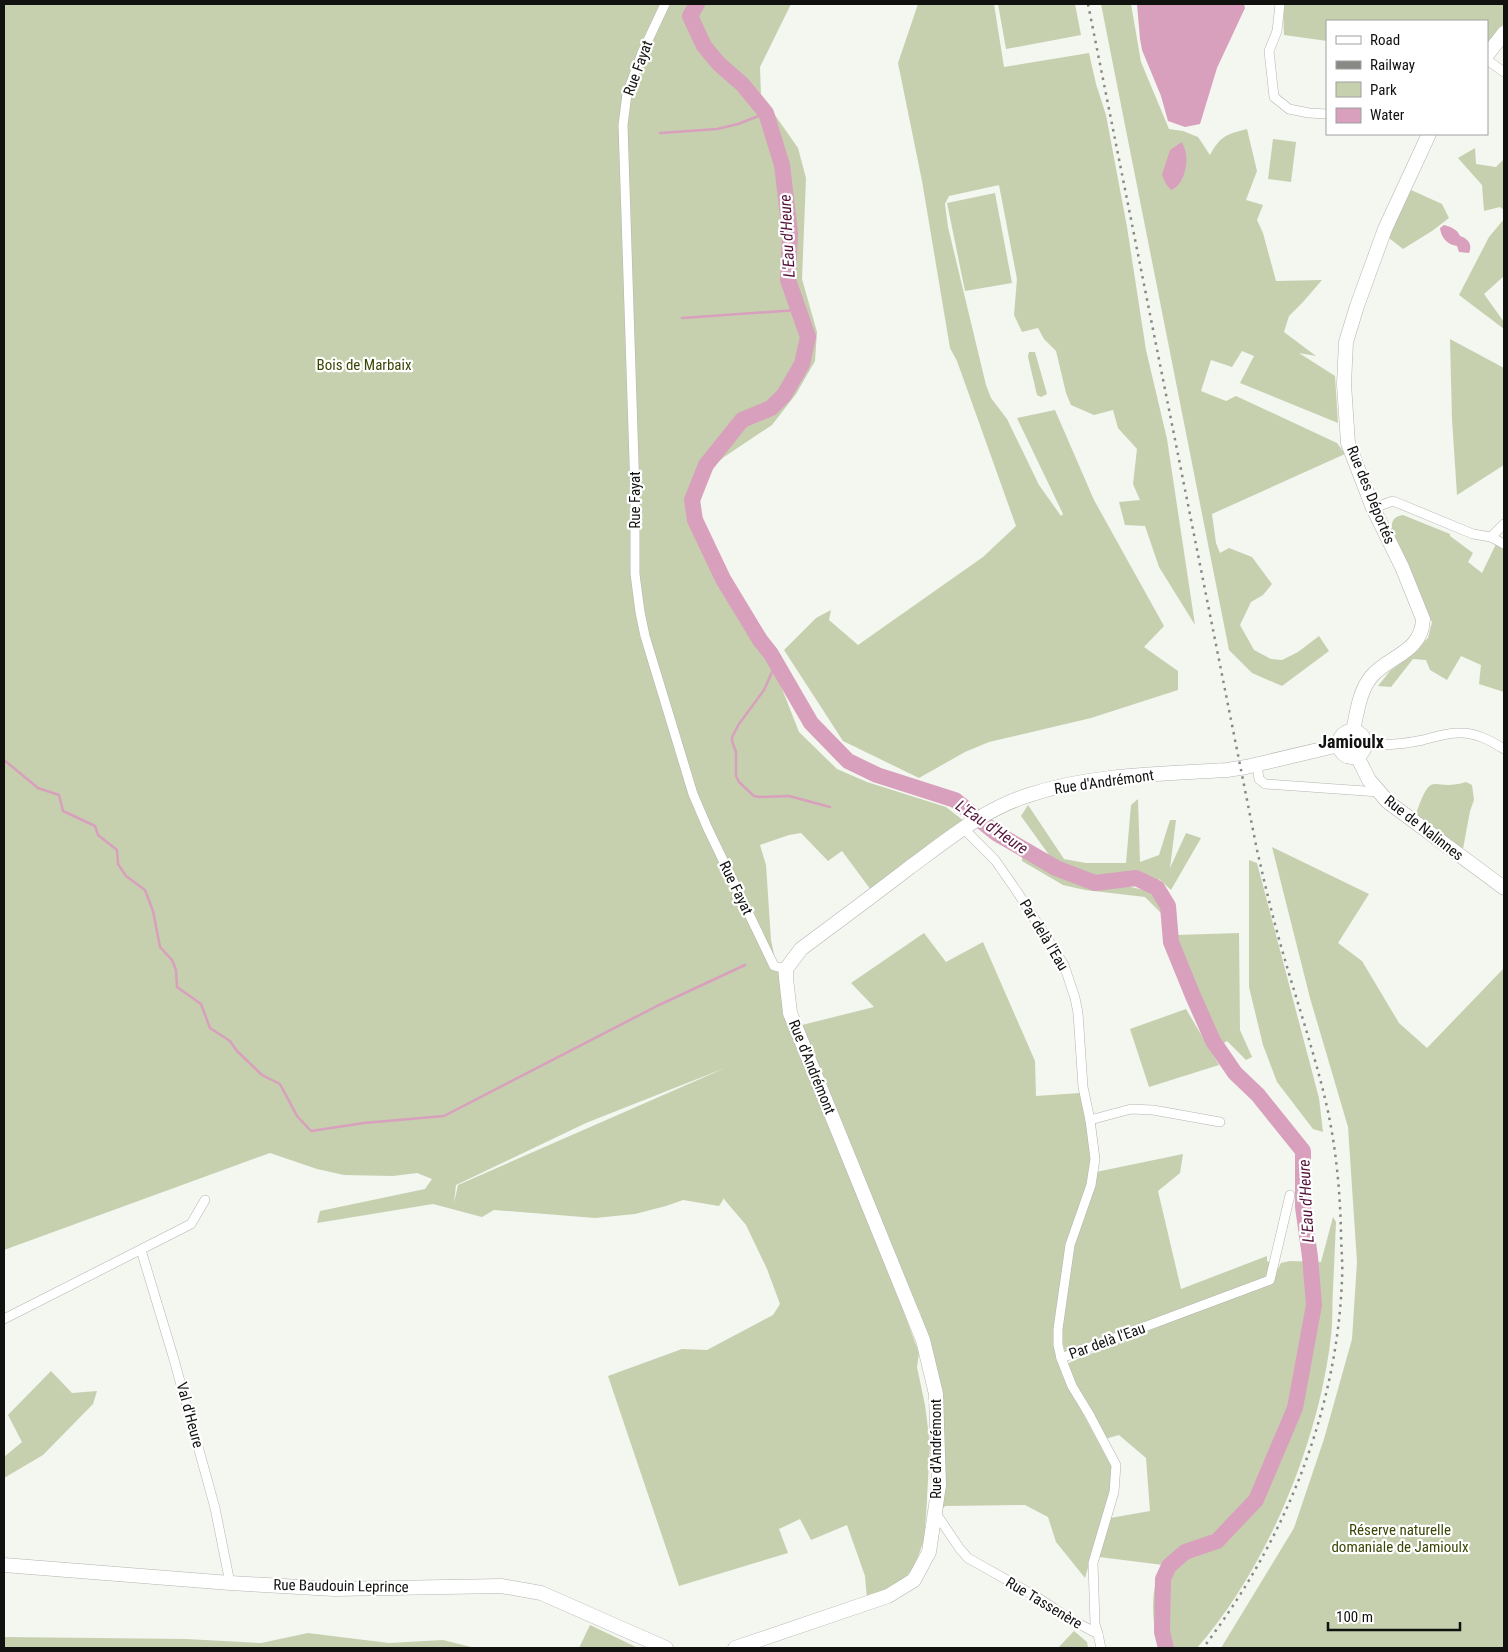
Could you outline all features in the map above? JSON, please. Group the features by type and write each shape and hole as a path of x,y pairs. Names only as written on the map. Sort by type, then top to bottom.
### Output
{"street":[{"name":"Rue Fayat","path":"665,4 642,53 627,94 623,125 635,492 635,574 645,636 693,794 774,966 786,969"},
{"path":"1280,4 1277,31 1269,51 1274,96 1289,109 1326,114"},
{"path":"1488,54 1504,33"},
{"path":"1488,61 1504,72"},
{"name":"Rue des Déportés","path":"1353,731 1362,690 1372,675 1419,638 1423,620 1402,567 1373,508 1348,443 1344,384 1346,342 1385,229 1429,135"},
{"path":"1373,508 1393,501 1473,534 1491,537 1504,544"},
{"path":"1491,537 1504,524"},
{"path":"1361,750 1363,736 1356,731 1345,733 1340,738 1339,745 1341,750 1345,755 1352,757 1361,750 1462,732 1484,738 1504,749"},
{"name":"Rue d'Andrémont","path":"935,1512 939,1485 936,1394 923,1340 790,1013 786,969 801,949 965,827 996,808 1036,793 1062,786 1107,778 1242,768 1339,745"},
{"name":"Rue de Nalinnes","path":"1361,750 1368,780 1388,802 1504,888"},
{"path":"1258,765 1260,779 1265,784 1379,792"},
{"name":"Par delà l'Eau","path":"965,827 995,860 1024,901 1064,965 1078,1013 1083,1087 1095,1159 1091,1185 1070,1246 1058,1329 1058,1345 1061,1358 1270,1280 1290,1195"},
{"path":"1090,1120 1131,1109 1153,1110 1220,1122"},
{"path":"4,1320 191,1224 205,1200"},
{"name":"Val d'Heure","path":"141,1250 173,1356 215,1508 230,1583"},
{"name":"Rue Tassenère","path":"1061,1358 1072,1386 1116,1465 1114,1492 1092,1564 1094,1605 1098,1634"},
{"path":"735,1648 888,1596 914,1580 930,1552 935,1512"},
{"name":"Rue Tassenère","path":"935,1512 968,1558 1098,1634"},
{"name":"Rue Baudouin Leprince","path":"4,1564 230,1583 334,1589 501,1586 541,1592 666,1648"},
{"path":"1098,1634 1101,1648"}],"green space":[{"name":"Bois de Marbaix","path":"4,4 791,4 760,67 761,95 798,148 806,178 802,279 817,332 815,361 796,394 772,425 715,465 705,483 700,502 698,540 733,607 801,690 779,681 799,732 837,769 867,782 946,807 964,821 871,890 842,851 828,861 801,833 760,845 766,865 771,940 791,1034 825,1108 798,1026 874,1007 851,983 924,933 946,962 983,942 1035,1061 1036,1096 1080,1093 1094,1157 1087,1191 1068,1241 1063,1261 1055,1349 1062,1374 1111,1466 1111,1489 1085,1578 1056,1542 1048,1517 1025,1505 945,1506 941,1511 934,1367 920,1312 883,1256 919,1353 917,1367 925,1405 930,1445 924,1540 915,1565 902,1582 867,1599 865,1576 847,1525 811,1540 800,1519 779,1529 788,1553 679,1586 608,1376 682,1349 707,1350 773,1315 780,1304 767,1269 746,1225 723,1198 719,1206 683,1200 635,1214 595,1218 494,1210 482,1217 433,1204 317,1223 320,1211 425,1189 432,1179 417,1173 393,1176 344,1175 317,1169 270,1153 4,1250","holes":["725,1068 458,1185 454,1203 456,1185 586,1123"]},
{"path":"918,4 994,4 1004,67 1089,53 1106,115 1127,227 1146,350 1167,439 1195,625 1159,567 1145,526 1125,525 1119,502 1140,500 1133,484 1137,449 1118,428 1113,410 1094,415 1071,405 1066,393 1056,351 1044,339 1038,328 1022,332 1014,315 1017,279 999,185 949,196 945,204 948,227 986,385 991,398 1007,419 1039,485 1061,516 1063,514 1017,418 1055,410 1094,500 1164,626 1144,647 1178,671 1178,690 1091,718 989,742 965,752 919,778 843,741 784,650 816,618 831,610 829,620 858,645 983,557 1016,526 957,361 950,348 922,181 898,63"},
{"path":"998,4 1075,4 1081,35 1006,49"},
{"path":"1101,4 1131,4 1141,62 1169,129 1183,131 1198,137 1210,155 1217,144 1225,137 1234,132 1247,129 1257,171 1246,200 1263,205 1257,220 1263,233 1276,281 1322,280 1289,316 1284,332 1316,356 1299,353 1335,376 1338,423 1240,383 1254,356 1242,351 1232,367 1211,360 1201,391 1226,401 1236,396 1337,443 1345,454 1212,514 1216,543 1220,553 1229,548 1252,557 1272,584 1263,595 1251,602 1240,625 1254,650 1271,659 1282,660 1298,652 1319,636 1329,651 1282,686 1252,673 1229,650"},
{"path":"1283,4 1504,4 1504,23 1488,45 1488,20 1326,20 1326,41 1284,35"},
{"path":"1273,139 1296,142 1291,182 1268,179"},
{"path":"1475,148 1476,164 1496,167 1504,159 1504,210 1500,207 1484,211 1482,185 1458,158"},
{"path":"1409,189 1442,204 1449,218 1403,249 1389,238"},
{"path":"995,193 1012,283 965,291 947,203"},
{"path":"1504,219 1504,276 1484,294 1504,322 1504,329 1459,295 1489,237"},
{"path":"1450,339 1504,368 1504,465 1457,495 1452,419"},
{"path":"1029,352 1035,352 1047,394 1041,397 1037,395 1028,357"},
{"path":"1403,515 1450,534 1450,536 1473,553 1468,562 1482,573 1496,544 1504,547 1504,692 1479,684 1481,665 1461,656 1447,680 1430,670 1426,660 1413,659 1391,687 1378,686 1390,671 1428,638 1432,622 1396,544 1392,524 1393,520"},
{"path":"1466,782 1472,785 1474,800 1463,849 1416,814 1426,790 1430,786 1434,784 1454,785"},
{"path":"1138,799 1140,862 1159,855 1170,820 1176,820 1170,868 1186,833 1201,838 1171,890 1159,879 1156,890 1121,877 1093,877 1057,866 1021,816 1028,805 1064,859 1086,863 1126,863 1131,805"},
{"name":"Réserve naturelle domaniale de Jamioulx","path":"1272,847 1369,894 1338,943 1362,961 1399,1023 1427,1048 1504,968 1504,1648 1221,1648 1294,1528 1324,1439 1352,1339 1357,1262 1348,1127 1310,998"},
{"path":"1022,856 1071,880 1131,887 1148,891 1167,910 1162,914 1145,897 1085,890 1063,885 1022,861"},
{"path":"1249,860 1257,863 1319,1098 1323,1132 1313,1129 1277,1082 1263,1045 1249,987"},
{"path":"1239,933 1240,1030 1252,1057 1246,1060 1227,1041 1221,1045 1186,970 1176,935"},
{"path":"1186,1009 1219,1065 1149,1087 1130,1029"},
{"path":"1183,1154 1180,1173 1158,1191 1181,1289 1267,1256 1267,1261 1272,1264 1263,1281 1065,1352 1061,1337 1071,1252 1096,1172"},
{"path":"1333,1217 1336,1222 1332,1325 1325,1377 1302,1460 1286,1502 1246,1580 1222,1616 1197,1648 1161,1648 1156,1636 1153,1605 1156,1582 1163,1565 1099,1557 1110,1518 1150,1511 1146,1458 1119,1435 1105,1439 1077,1391 1067,1366 1070,1362 1271,1282 1281,1263 1290,1261 1321,1262"},
{"path":"51,1371 72,1393 97,1391 93,1404 43,1455 4,1478 4,1457 22,1442 8,1415"},
{"path":"590,1625 636,1647 579,1648"},
{"path":"1074,1631 1087,1642 1088,1648 1058,1648"},
{"path":"308,1633 389,1643 443,1640 475,1648 4,1648 4,1637 186,1639 261,1643"}],"water":[{"path":"1137,4 1244,4 1245,8 1217,68 1200,124 1185,127 1168,121 1161,96 1142,50"},
{"path":"1182,142 1186,152 1185,170 1182,180 1171,190 1162,175 1170,150"},
{"path":"1444,225 1454,229 1467,240 1470,245 1469,253 1459,252 1457,246 1446,240 1440,228"}],"waterway":[{"name":"L'Eau d'Heure","path":"697,4 690,16 704,46 719,64 742,84 766,113 782,165 790,233 788,280 808,337 802,364 784,395 771,408 742,420 706,465 692,500 695,520 723,579 760,640 771,654 811,723 848,761 877,775 955,800 996,833 1056,868 1095,883 1136,878 1157,888 1168,906 1171,942 1213,1041 1235,1073 1258,1095 1303,1151 1303,1207 1314,1305 1295,1408 1256,1500 1217,1541 1185,1552 1169,1566 1163,1579 1162,1632 1166,1648"},
{"path":"660,133 717,129 738,124 766,113"},
{"path":"682,318 798,310"},
{"path":"776,663 764,690 739,724 732,737 736,752 736,776 739,782 754,796 789,796 830,807"},
{"path":"4,760 38,788 59,795 63,811 95,826 98,835 117,850 118,864 126,876 145,890 153,911 160,947 172,960 176,970 177,987 201,1004 210,1028 230,1041 237,1051 262,1075 280,1084 297,1116 311,1131 364,1123 444,1116 657,1006 745,965"}],"railway":[{"path":"1088,4 1257,850 1276,928 1327,1107 1335,1153 1340,1201 1342,1273 1338,1329 1330,1378 1317,1427 1301,1474 1281,1520 1258,1564 1232,1607 1203,1648"}],"district":[{"name":"Jamioulx","path":"1351,741"}]}
